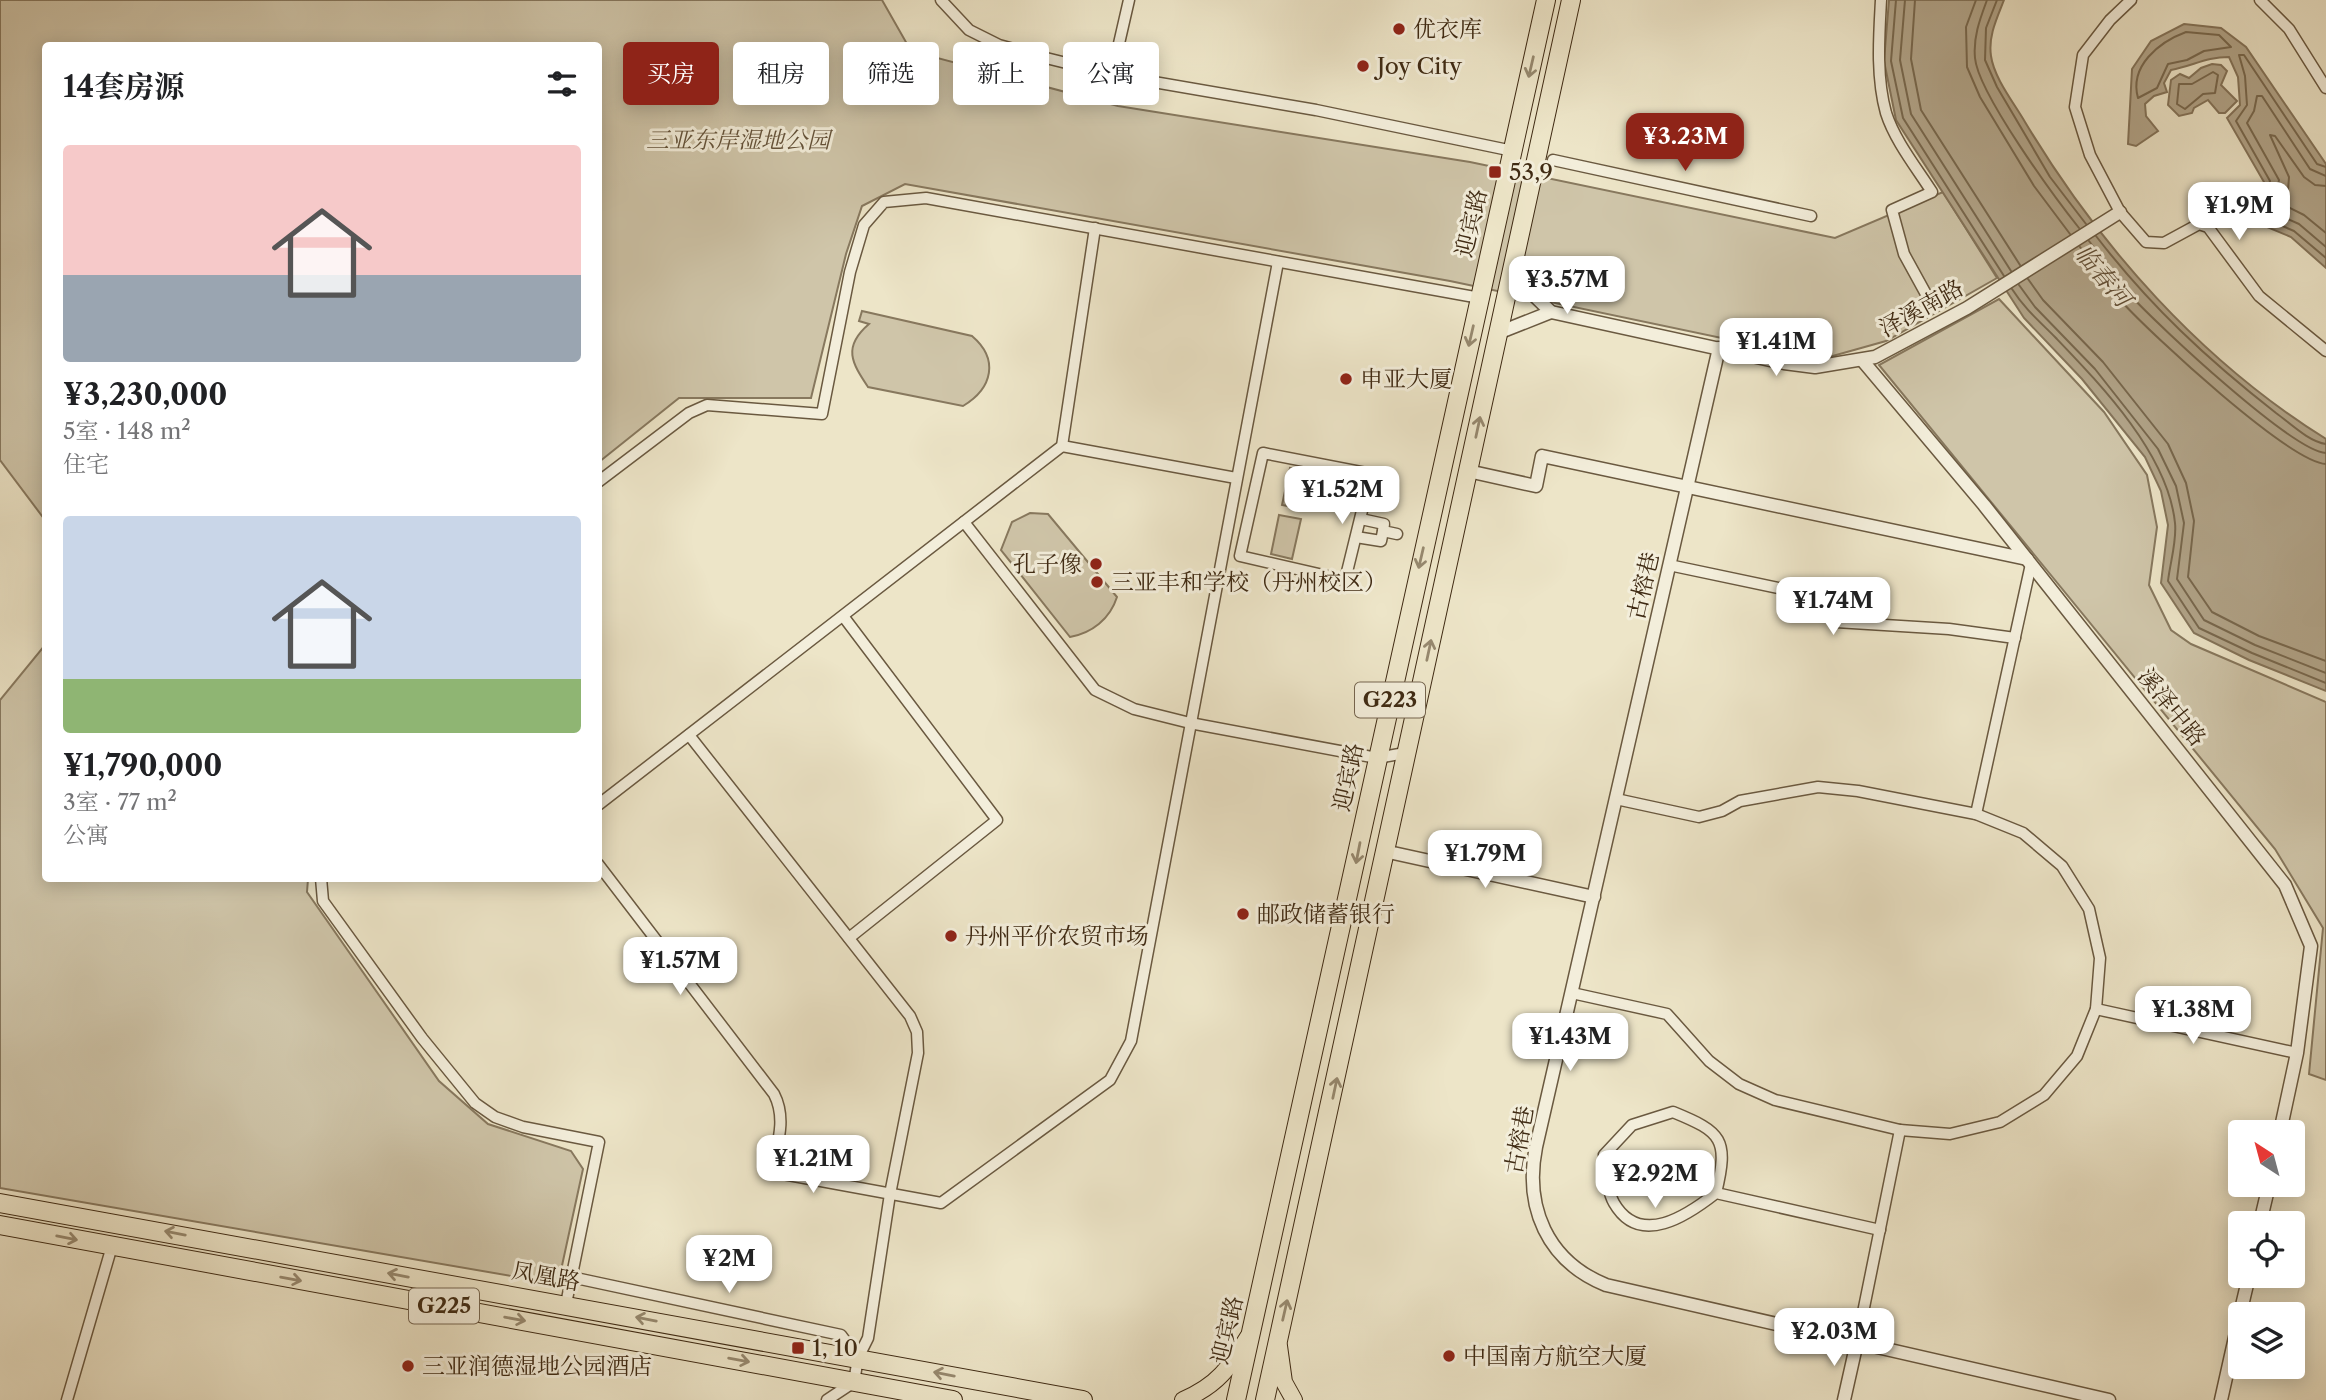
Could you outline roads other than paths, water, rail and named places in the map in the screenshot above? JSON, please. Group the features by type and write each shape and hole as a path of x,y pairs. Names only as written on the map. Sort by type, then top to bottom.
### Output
{"highway":[{"name":"迎宾路","path":"1236,1400 1546,0"},
{"name":"G223","path":"1265,1400 1571,0"},
{"path":"1384,723 1411,728"},
{"path":"1377,758 1391,816"},
{"path":"1367,807 1381,804 1391,816"},
{"name":"凤凰路","path":"0,1203 1083,1400"},
{"name":"G225","path":"0,1226 953,1400"}],"main road":[{"path":"1183,1400 1208,1389 1229,1369 1252,1332"},
{"path":"1278,1340 1284,1382 1294,1400"}],"street":[{"path":"941,0 969,30 999,45 1063,61"},
{"path":"1119,42 1129,0"},
{"path":"1881,0 1878,53 1886,112 1899,141 1933,192 1892,210 1904,254 1932,305"},
{"path":"2131,0 2110,20 2083,55 2075,107 2090,155 2120,212 2146,242 2164,243 2199,224 2208,227 2259,296 2326,351"},
{"path":"2260,0 2289,29 2326,88"},
{"path":"1159,82 1316,110 1513,151"},
{"path":"1553,160 1811,216"},
{"path":"602,479 689,412 707,405 822,414 860,237 870,215 884,202 926,198 1480,298"},
{"name":"泽溪南路","path":"1551,312 1815,367 1862,359 1900,345 1983,298 2120,212"},
{"path":"602,802 1062,446 1095,228"},
{"path":"602,869 774,1094 780,1105 782,1123 772,1171 933,1202 948,1200 1110,1080 1130,1041 1278,262"},
{"path":"1498,333 1551,312 1511,273"},
{"name":"古榕巷","path":"1719,348 1532,1179 1538,1218 1557,1252 1584,1275 1606,1285 2109,1400"},
{"name":"溪泽中路","path":"1862,359 2029,561 2227,807 2285,884 2311,946 2297,1053 2283,1120"},
{"path":"1062,446 1236,478"},
{"path":"1263,453 1371,474 1361,519 1345,580 1238,556 1263,453"},
{"path":"1468,471 1536,486 1542,456 2029,561 1976,814"},
{"path":"1356,537 1381,541 1384,524 1361,519"},
{"path":"964,522 1095,691 1134,709 1190,723 1377,758 1405,753"},
{"path":"1383,531 1397,534"},
{"path":"1670,565 1802,593 1836,622 1948,629 2015,638"},
{"path":"843,616 997,820 849,938"},
{"path":"689,735 910,1016 917,1032 918,1053 890,1194 868,1338 858,1358 854,1382 827,1400"},
{"path":"1572,993 1667,1014 1709,1060 1739,1084 1774,1100 1900,1130 1951,1134 2000,1122 2044,1095 2077,1056 2096,1009 2100,958 2089,909 2062,866 2023,833 1976,814 1858,791 1818,787 1740,802 1722,811 1699,817 1616,799"},
{"path":"1384,851 1594,897"},
{"path":"321,882 323,901 429,1049 475,1103 495,1117 523,1127 599,1142 566,1304"},
{"path":"2096,1009 2297,1053"},
{"path":"1673,1112 1709,1126 1718,1138 1723,1166 1716,1193 1685,1217 1659,1226 1628,1219 1613,1202 1604,1155 1632,1125 1673,1112"},
{"path":"1844,1400 1900,1130"},
{"path":"1716,1193 1880,1230"},
{"path":"67,1400 112,1246"},
{"path":"571,1277 841,1335 858,1358"},
{"path":"2221,1400 2228,1369"}],"water":[{"name":"临春河","path":"1889,0 2004,0 1991,41 1991,56 1996,73 2054,168 2086,213 2120,257 2196,337 2280,408 2326,439 2326,691 2249,660 2194,633 2161,583 2168,525 2161,491 2145,457 2082,379 2024,318 1896,120 1884,61"},
{"path":"2184,24 2221,28 2246,47 2326,164 2326,268 2291,237 2262,225 2240,202 2264,182 2227,118 2240,105 2238,77 2229,57 2213,58 2171,70 2164,83 2167,92 2154,96 2145,104 2146,116 2158,131 2136,146 2128,144 2132,69 2151,41"},
{"path":"2212,64 2221,65 2227,71 2221,85 2237,101 2225,113 2219,113 2208,100 2194,108 2192,113 2179,116 2168,105 2171,80 2180,74 2189,78 2201,68"}],"place":[{"name":"优衣库","path":"1399,29"},
{"name":"Joy City","path":"1363,66"},
{"name":"53,9","path":"1495,172"},
{"name":"申亚大厦","path":"1346,379"},
{"name":"孔子像","path":"1096,564"},
{"name":"三亚丰和学校（丹州校区）","path":"1097,582"},
{"name":"邮政储蓄银行","path":"1243,914"},
{"name":"丹州平价农贸市场","path":"951,936"},
{"name":"1, 10","path":"798,1348"},
{"name":"中国南方航空大厦","path":"1449,1356"},
{"name":"三亚润德湿地公园酒店","path":"408,1366"}],"park label":[{"name":"三亚东岸湿地公园","path":"738,140"}]}
